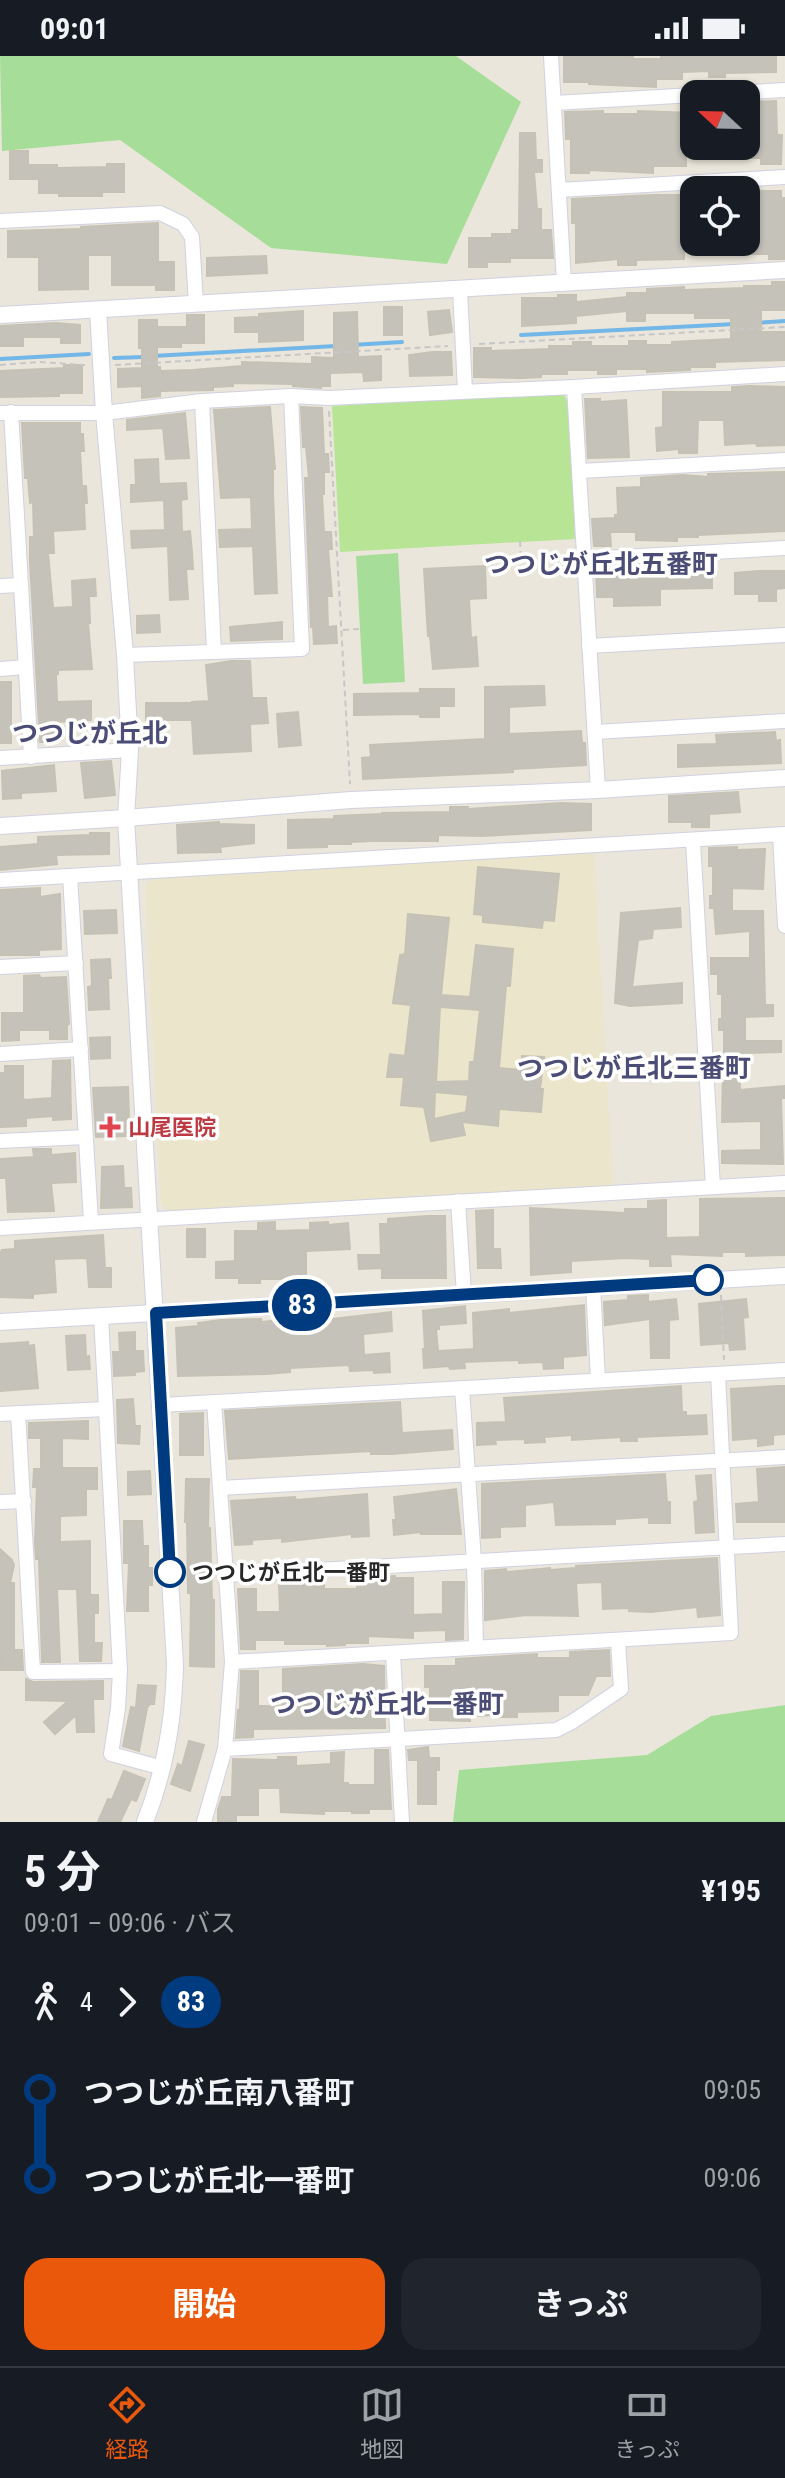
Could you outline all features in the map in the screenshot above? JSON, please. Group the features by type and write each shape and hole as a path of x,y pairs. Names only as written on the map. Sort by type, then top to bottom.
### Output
{"street":[{"path":"551,56 564,282"},
{"path":"760,91 785,90"},
{"path":"554,103 680,96"},
{"path":"559,190 785,177"},
{"path":"0,221 160,213 183,224 192,237 196,304"},
{"path":"0,315 785,270"},
{"path":"460,289 465,391"},
{"path":"98,310 125,655 130,750 126,818 175,1664 173,1710 150,1820"},
{"path":"31,757 16,494 6,413 104,413 202,401 574,387 785,374"},
{"path":"574,387 598,790"},
{"path":"125,655 302,649 291,396"},
{"path":"202,401 214,652"},
{"path":"580,471 785,460"},
{"path":"0,495 16,494"},
{"path":"584,559 785,548"},
{"path":"0,586 20,585"},
{"path":"589,646 785,635"},
{"path":"0,669 25,667"},
{"path":"595,732 785,721"},
{"path":"0,758 130,750"},
{"path":"0,826 351,800 598,790 785,778"},
{"path":"0,880 782,834 785,926"},
{"path":"693,841 713,1187"},
{"path":"70,876 91,1222"},
{"path":"0,967 76,963"},
{"path":"0,1054 81,1049"},
{"path":"0,1141 86,1137"},
{"path":"0,1228 785,1183"},
{"path":"458,1201 464,1295"},
{"path":"0,1322 785,1276"},
{"path":"593,1286 598,1379"},
{"path":"101,1316 120,1671 111,1754 163,1768"},
{"path":"161,1405 785,1370"},
{"path":"232,1662 731,1633 721,1374"},
{"path":"462,1388 474,1561 476,1647"},
{"path":"204,1822 225,1749 232,1662 214,1402"},
{"path":"0,1414 106,1409"},
{"path":"18,1413 33,1672 120,1671"},
{"path":"220,1488 785,1457"},
{"path":"0,1502 24,1501"},
{"path":"226,1575 785,1544"},
{"path":"225,1749 556,1730 621,1689 618,1641"},
{"path":"393,1653 402,1822"}],"path":[{"path":"0,365 39,362 102,366 785,327"},
{"path":"328,398 351,800"},
{"path":"520,541 521,560"},
{"path":"342,630 359,629"},
{"path":"720,1280 721,1374"}],"shaded area":[{"path":"594,853 613,1186 172,1212 164,1208 161,1203 147,882 155,878"}],"green space":[{"path":"0,56 456,56 521,102 447,264 271,248 120,140 2,151"},
{"path":"554,393 564,395 569,404 575,539 340,552 332,406"},
{"path":"398,553 405,682 363,684 356,556"},
{"path":"785,1705 785,1822 453,1822 459,1770 647,1755 711,1716"}],"building":[{"path":"564,56 661,59 661,56 776,56 776,72 725,73 725,77 709,77 709,71 682,72 682,79 656,79 656,87 589,84 564,82"},
{"path":"776,101 777,135 782,135 781,164 761,164 760,102"},
{"path":"565,112 680,112 680,160 686,160 686,166 653,166 653,173 589,170 589,173 571,173 571,139 566,139"},
{"path":"520,133 535,133 536,160 542,160 542,172 534,172 537,209 541,209 541,230 551,230 553,258 510,258 510,262 487,262 487,267 469,267 469,238 492,238 492,234 512,234 512,230 519,230"},
{"path":"10,151 28,151 28,165 57,165 57,168 124,164 124,192 102,192 102,196 39,193 39,179 10,179"},
{"path":"760,191 781,191 781,198 785,198 785,259 769,259 769,254 760,254"},
{"path":"680,195 680,256 684,259 636,260 636,265 618,265 618,259 576,263 576,223 572,223 572,199"},
{"path":"158,223 158,262 174,262 174,290 156,290 156,285 112,285 112,255 88,255 88,289 39,290 39,257 8,257 8,231"},
{"path":"266,256 267,273 207,276 207,258"},
{"path":"772,282 785,282 785,310 761,310 761,332 785,332 785,360 715,362 715,367 690,367 690,370 647,372 647,369 616,369 616,374 598,374 598,370 567,370 567,374 541,374 541,377 474,377 474,348 491,348 491,351 549,349 549,346 573,346 573,342 591,342 591,346 629,346 629,341 646,341 646,345 672,345 672,342 731,339 731,318 695,318 695,313 645,313 645,321 627,321 627,311 576,316 576,323 522,326 522,298 576,295 576,302 627,297 627,293 647,293 647,289 744,288 772,286"},
{"path":"384,307 402,307 402,335 384,335"},
{"path":"449,310 452,332 430,335 428,312"},
{"path":"303,311 303,340 259,342 259,332 235,332 235,318"},
{"path":"357,312 358,357 381,356 381,380 364,381 363,372 330,373 330,386 321,388 293,384 233,383 233,386 213,387 213,390 160,391 160,396 142,398 142,386 118,387 118,369 142,368 139,320 157,320 157,327 187,327 187,315 204,315 204,343 157,347 157,367 160,371 193,370 242,366 242,362 312,364 312,357 334,358 334,313"},
{"path":"80,325 80,343 61,343 61,337 23,337 23,346 0,346 0,326"},
{"path":"451,352 452,375 410,376 409,355"},
{"path":"64,365 82,365 82,393 0,397 0,371 64,368"},
{"path":"732,387 785,387 785,445 725,445 724,420 698,420 697,453 679,453 679,449 657,451 656,428 663,427 663,392 732,392"},
{"path":"585,399 600,399 600,402 626,400 629,457 588,458"},
{"path":"270,407 275,469 273,495 277,593 255,594 253,546 220,547 219,530 252,529 251,497 221,498 214,410"},
{"path":"301,407 322,408 324,454 328,454 329,472 324,472 322,494 324,532 331,532 332,549 328,549 332,596 327,596 328,627 336,626 337,643 314,644 311,627 305,478 309,478 306,447 303,447"},
{"path":"185,413 189,458 166,459 163,428 127,430 127,420"},
{"path":"22,423 80,423 80,434 83,434 84,451 80,451 82,486 86,486 85,529 53,531 54,553 48,553 53,608 73,607 72,581 95,579 96,596 89,596 88,623 92,669 58,670 56,674 57,702 91,701 91,720 55,722 55,742 40,742 30,561 30,537 34,537 33,502 30,503 28,478 25,478"},
{"path":"158,459 159,484 186,483 187,499 181,500 182,532 190,531 193,569 186,569 188,599 170,600 168,546 132,548 131,531 165,530 164,500 131,502 131,485 136,485 135,460"},
{"path":"785,472 785,531 698,535 677,537 677,541 636,540 636,532 610,532 611,546 594,546 592,519 615,518 618,515 617,488 641,487 641,478"},
{"path":"485,566 486,598 469,599 471,638 476,637 478,666 433,669 424,569"},
{"path":"596,569 614,569 614,575 638,577 667,577 667,572 712,572 712,588 660,589 660,605 614,606 614,597 597,597"},
{"path":"785,571 785,588 776,589 776,601 759,601 759,594 735,594 735,573"},
{"path":"159,615 160,632 137,633 137,616"},
{"path":"282,622 282,639 231,641 230,627"},
{"path":"250,661 252,698 266,698 268,723 250,724 251,751 194,754 192,720 146,720 146,703 209,701 206,665"},
{"path":"0,682 11,682 11,743 0,743"},
{"path":"544,686 545,705 509,707 509,734 581,731 586,765 513,769 513,772 363,779 362,758 371,757 370,745 485,739 485,687"},
{"path":"420,689 454,689 454,706 439,706 439,717 420,717 420,714 354,715 354,694 420,693"},
{"path":"298,712 301,745 279,747 277,714"},
{"path":"775,732 776,741 780,740 781,763 678,767 678,745 717,744 716,735"},
{"path":"111,761 115,795 85,798 81,763"},
{"path":"54,765 56,791 21,793 21,798 3,799 2,771"},
{"path":"738,792 740,812 709,814 709,827 692,827 692,822 669,822 669,796"},
{"path":"591,804 591,830 482,836 438,835 438,841 372,841 288,848 288,820 450,812 450,807 468,809"},
{"path":"219,822 254,825 254,843 220,847 221,852 178,853 177,825"},
{"path":"109,833 109,854 56,855 57,864 0,870 0,847 38,844 38,837"},
{"path":"737,847 737,850 765,849 763,889 732,888 732,911 763,911 765,1005 773,1005 773,1016 745,1017 745,1041 781,1041 781,1052 739,1053 740,1090 784,1086 784,1098 781,1098 783,1164 722,1163 722,1151 761,1150 761,1121 722,1122 723,1073 718,1073 718,1061 724,1061 724,1030 719,1030 722,994 718,994 718,974 711,974 711,958 750,958 750,931 716,934 714,908 710,908 713,866 709,866 709,848"},
{"path":"478,867 559,874 554,921 543,920 542,928 483,922 483,915 474,914"},
{"path":"40,888 40,897 60,894 61,949 39,950 39,955 0,955 0,890"},
{"path":"680,908 681,927 653,929 652,938 638,940 632,987 682,983 682,1003 630,1006 615,1003 621,913"},
{"path":"116,910 117,933 85,934 84,911"},
{"path":"408,914 449,918 441,995 470,997 476,945 513,949 510,986 506,986 499,1068 521,1070 522,1056 544,1057 541,1112 499,1109 498,1126 462,1122 465,1135 431,1141 424,1107 401,1105 404,1077 387,1077 390,1054 405,1056 411,1005 393,1003 400,955 405,954","holes":["440,1007 480,1010 469,1081 436,1082","435,1092 468,1095 466,1112 434,1119"]},
{"path":"110,959 109,1009 89,1010 91,960"},
{"path":"39,975 41,978 66,977 67,1039 50,1039 50,1030 19,1030 19,1040 2,1041 2,1013 24,1013 24,976"},
{"path":"110,1037 110,1058 91,1059 90,1038"},
{"path":"70,1060 71,1119 53,1120 53,1116 26,1118 26,1126 0,1127 0,1073 5,1073 5,1066 23,1066 25,1100 52,1098 53,1061"},
{"path":"128,1087 126,1136 96,1137 93,1088"},
{"path":"33,1149 51,1149 51,1155 75,1153 76,1182 51,1183 54,1211 8,1212 6,1178 0,1178 0,1159 34,1157"},
{"path":"123,1166 124,1188 131,1188 132,1207 101,1208 102,1167"},
{"path":"785,1198 785,1255 746,1256 746,1252 722,1252 722,1256 670,1254 671,1266 650,1266 650,1259 571,1261 571,1272 531,1275 530,1208 625,1213 625,1209 648,1209 648,1201 666,1200 666,1238 700,1237 700,1199"},
{"path":"493,1210 493,1249 500,1249 501,1268 478,1268 476,1211"},
{"path":"445,1216 446,1278 382,1278 382,1268 359,1269 358,1255 381,1255 380,1224 388,1224 388,1219"},
{"path":"275,1222 275,1231 310,1230 310,1223 348,1223 350,1249 306,1251 306,1282 260,1279 260,1283 239,1283 239,1278 216,1278 216,1262 235,1261 235,1231 258,1231 258,1223"},
{"path":"187,1229 205,1229 205,1257 187,1257"},
{"path":"103,1235 105,1268 111,1268 111,1287 89,1287 87,1258 54,1259 56,1292 33,1294 33,1298 0,1297 0,1253 15,1249 15,1241"},
{"path":"648,1295 648,1302 676,1299 678,1319 669,1320 669,1358 651,1358 650,1319 605,1325 604,1302"},
{"path":"746,1299 748,1317 743,1318 745,1349 730,1350 729,1343 701,1345 699,1304"},
{"path":"584,1305 586,1355 563,1357 563,1368 544,1369 543,1362 519,1363 519,1360 464,1362 465,1368 424,1368 423,1311 465,1306 466,1323 439,1325 436,1329 438,1351 474,1349 473,1313 509,1309 509,1313"},
{"path":"391,1312 392,1331 363,1334 364,1355 389,1353 390,1372 350,1371 349,1365 290,1368 290,1372 266,1374 178,1376 176,1328 221,1320 261,1319 261,1322 314,1317 315,1321"},
{"path":"135,1332 135,1351 143,1351 144,1371 135,1372 135,1375 114,1376 113,1352 120,1352 119,1333"},
{"path":"85,1335 90,1369 68,1370 66,1336"},
{"path":"28,1342 28,1346 34,1345 38,1388 0,1391 0,1344"},
{"path":"681,1386 682,1412 686,1412 686,1416 706,1415 707,1434 637,1437 637,1441 621,1441 621,1437 572,1440 572,1435 544,1437 545,1442 495,1440 496,1444 477,1445 477,1423 506,1422 504,1398"},
{"path":"785,1386 785,1434 773,1435 773,1444 758,1446 758,1438 733,1440 731,1389"},
{"path":"133,1399 135,1426 140,1426 139,1444 118,1443 117,1400"},
{"path":"400,1402 402,1433 452,1430 453,1449 229,1459 225,1411"},
{"path":"203,1413 203,1455 180,1455 180,1414"},
{"path":"88,1421 88,1439 62,1438 62,1468 97,1468 97,1489 86,1489 86,1515 60,1516 60,1542 90,1541 90,1595 98,1595 98,1613 94,1613 94,1643 102,1643 101,1661 80,1661 77,1589 57,1589 60,1662 42,1662 39,1559 36,1559 35,1542 37,1487 33,1487 34,1469 41,1469 41,1438 29,1438 29,1423"},
{"path":"785,1467 785,1522 737,1522 736,1504 759,1502 757,1469"},
{"path":"150,1471 151,1494 128,1495 128,1472"},
{"path":"665,1474 670,1523 649,1523 649,1517 615,1519 615,1524 556,1525 554,1502 525,1505 525,1526 500,1527 500,1537 482,1538 482,1484"},
{"path":"711,1475 714,1532 696,1533 696,1476"},
{"path":"186,1479 209,1479 214,1667 190,1666 191,1593 188,1593"},
{"path":"456,1489 461,1534 421,1532 394,1535 394,1497"},
{"path":"367,1494 369,1536 352,1537 352,1534 282,1542 282,1538 252,1540 252,1544 235,1545 231,1501"},
{"path":"124,1521 142,1521 143,1546 148,1546 148,1568 152,1568 152,1585 148,1585 148,1611 127,1611 129,1563 124,1563"},
{"path":"0,1549 14,1565 10,1583 14,1583 14,1650 22,1650 23,1670 1,1670"},
{"path":"717,1558 720,1615 698,1617 697,1607 651,1612 629,1611 629,1608 603,1609 602,1582 576,1583 578,1616 526,1615 485,1620 485,1571 550,1570"},
{"path":"357,1578 413,1578 413,1615 443,1614 443,1582 464,1582 463,1639 446,1640 446,1630 413,1631 413,1638 368,1636 368,1643 345,1645 255,1640 255,1649 241,1649 238,1589 256,1589 256,1612 280,1612 279,1582 324,1583 324,1589 357,1589"},
{"path":"609,1650 610,1676 596,1676 588,1695 558,1695 558,1711 517,1712 517,1717 470,1716 470,1721 430,1720 430,1687 425,1687 425,1666 456,1666 456,1659 537,1654 537,1658 570,1658 570,1652"},
{"path":"363,1664 384,1666 385,1728 253,1729 253,1737 236,1738 241,1671 258,1671 258,1706 279,1706 283,1705 283,1669"},
{"path":"26,1679 33,1682 103,1681 103,1699 93,1699 94,1732 77,1732 76,1715 55,1734 44,1722 68,1701 26,1700"},
{"path":"138,1685 156,1686 154,1704 147,1708 139,1751 123,1746 131,1707 136,1708"},
{"path":"189,1741 204,1745 190,1791 171,1784 178,1764 182,1766"},
{"path":"428,1747 429,1758 439,1758 436,1804 418,1804 418,1760 409,1760 408,1750"},
{"path":"375,1750 388,1750 391,1809 369,1809 369,1813 281,1812 280,1788 258,1788 258,1815 236,1815 236,1822 218,1822 222,1797 232,1797 233,1759 278,1760 278,1757 296,1757 296,1766 331,1764 331,1753 344,1752 343,1783 375,1785"},
{"path":"124,1771 145,1779 136,1801 131,1799 120,1822 98,1822 108,1799 112,1800"}],"waterway":[{"path":"755,323 785,321"},
{"path":"521,335 735,324"},
{"path":"352,345 402,342"},
{"path":"153,356 336,346"},
{"path":"0,359 89,354"},
{"path":"114,358 144,357"}],"bus line":[{"name":"83","path":"170,1572 156,1313 708,1280"}],"place":[{"name":"山尾医院","path":"110,1127"},
{"name":"つつじが丘北一番町","path":"170,1572"}],"district":[{"name":"つつじが丘北五番町","path":"601,564"},
{"name":"つつじが丘北","path":"90,733"},
{"name":"つつじが丘北三番町","path":"634,1068"},
{"name":"つつじが丘北一番町","path":"387,1704"}]}
